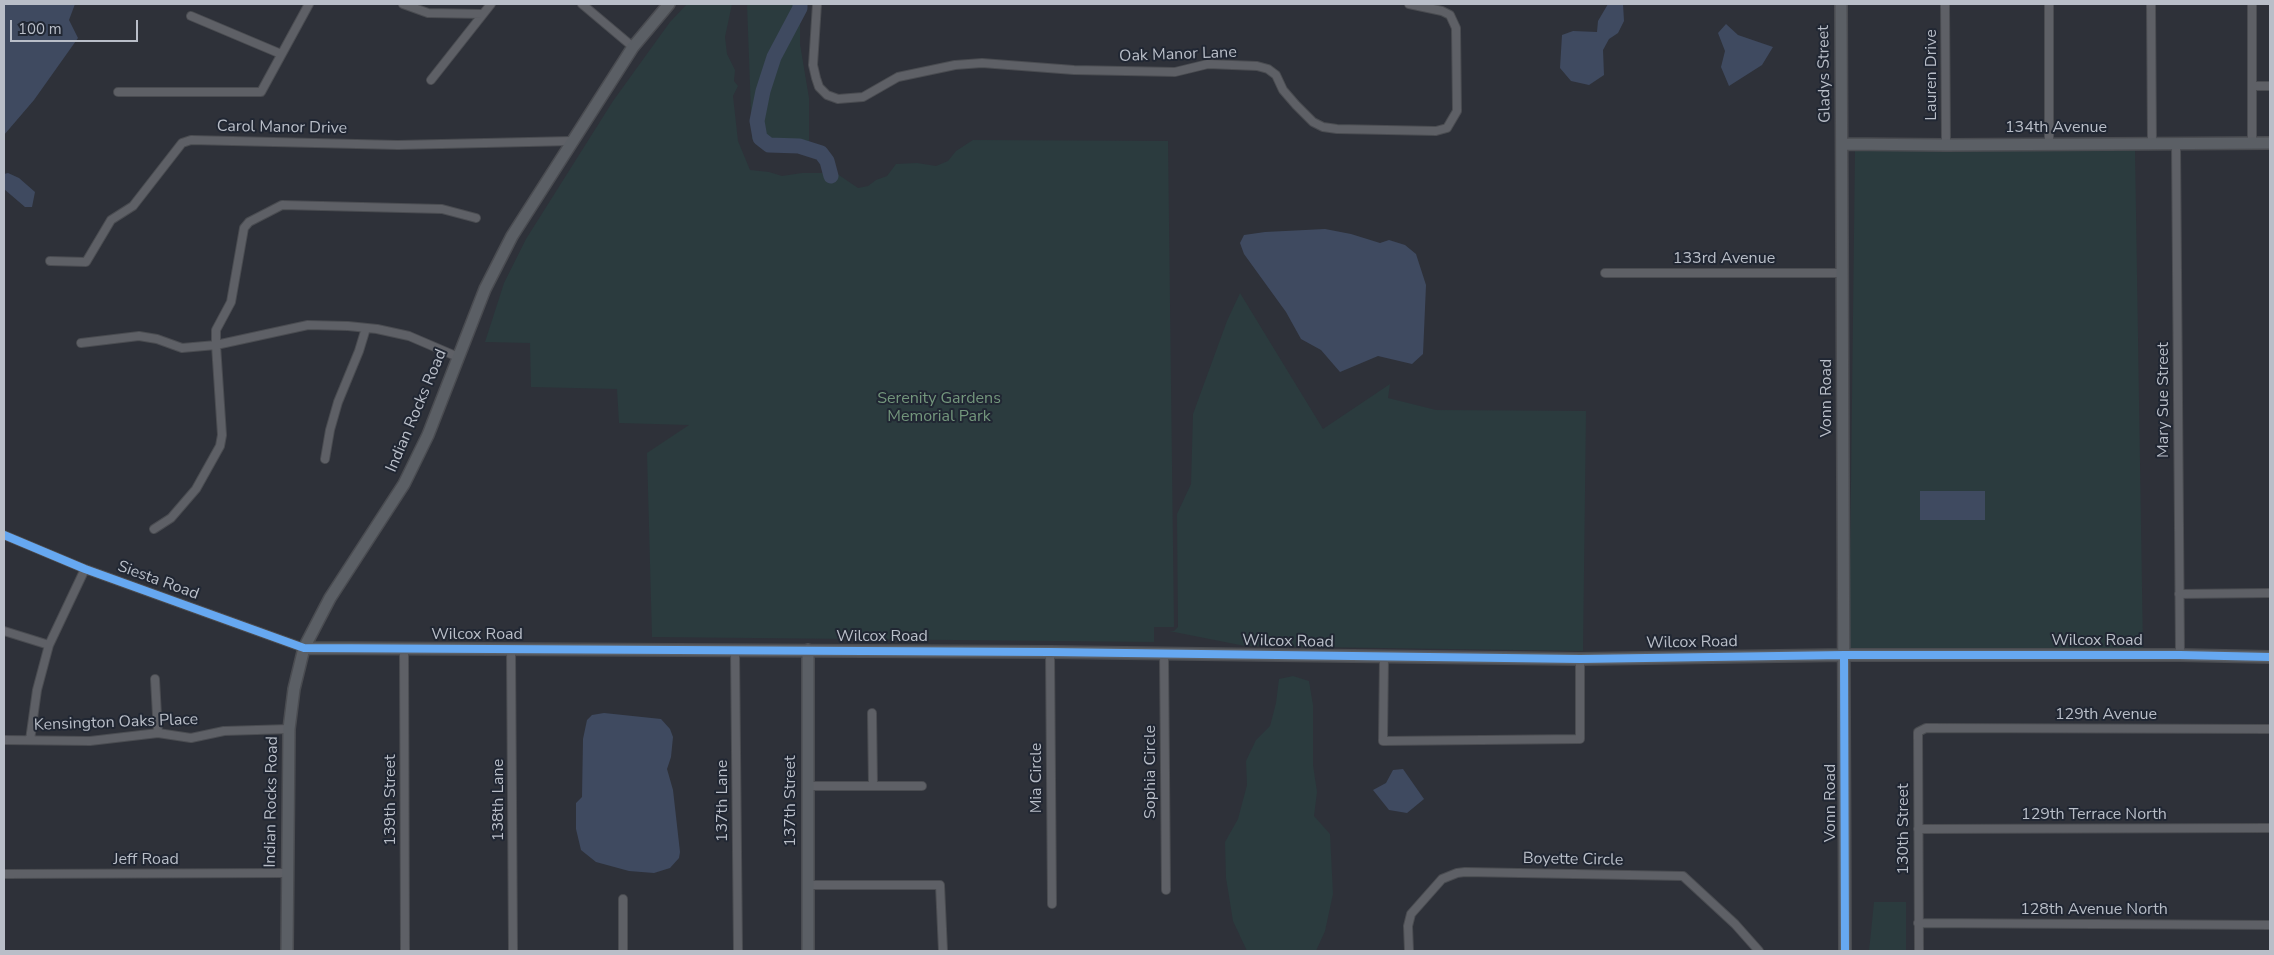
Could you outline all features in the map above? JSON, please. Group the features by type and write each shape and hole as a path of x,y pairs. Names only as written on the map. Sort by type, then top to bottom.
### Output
{"street":[{"path":"118,92 261,92 308,4"},
{"path":"403,4 434,14 483,14"},
{"path":"431,80 491,4"},
{"path":"582,4 633,47"},
{"name":"Indian Rocks Road","path":"287,951 289,729 294,689 304,648 330,598 404,484 428,435 498,262 572,141 633,47 669,4"},
{"name":"Oak Manor Lane","path":"817,4 813,65 819,88 828,95 838,99 863,97 898,77 926,70 973,63 1175,72 1208,64 1257,66 1268,69 1276,76 1283,90 1296,105 1313,122 1323,127 1337,129 1436,131 1447,128 1457,111 1456,28 1450,15 1442,11 1409,4"},
{"name":"Gladys Street","path":"1840,4 1842,144"},
{"name":"Lauren Drive","path":"1946,4 1946,146"},
{"path":"2049,4 2049,144"},
{"path":"2151,4 2152,145"},
{"path":"2252,4 2252,143"},
{"path":"191,16 281,54"},
{"path":"2252,86 2270,86"},
{"name":"Carol Manor Drive","path":"50,261 86,262 111,220 134,206 182,143 190,140 398,145 572,141"},
{"name":"134th Avenue","path":"1842,144 1946,146 2270,143"},
{"name":"Vonn Road","path":"1842,144 1845,951"},
{"name":"Mary Sue Street","path":"2176,144 2180,655"},
{"path":"154,529 171,518 196,489 220,446 222,434 216,330 231,302 244,228 249,222 282,205 442,209 476,218"},
{"name":"133rd Avenue","path":"1605,273 1842,273"},
{"path":"81,343 139,336 157,339 182,348 216,345 308,325 366,328 408,336 458,357"},
{"path":"325,458 338,402 359,351 366,328"},
{"name":"Siesta Road","path":"4,535 86,569 304,648"},
{"path":"30,740 37,690 49,645 86,569"},
{"path":"2179,594 2270,593"},
{"path":"4,631 49,645"},
{"name":"Wilcox Road","path":"304,648 808,650 1580,658 1844,655 2180,655 2270,657"},
{"name":"139th Street","path":"404,648 405,951"},
{"name":"138th Lane","path":"511,649 513,951"},
{"name":"137th Street","path":"808,650 808,951"},
{"name":"137th Lane","path":"735,651 738,951"},
{"name":"Mia Circle","path":"1050,652 1052,904"},
{"name":"Sophia Circle","path":"1164,654 1166,890"},
{"path":"1384,657 1383,741 1580,739 1580,658"},
{"path":"155,679 158,733"},
{"path":"872,713 873,786"},
{"name":"130th Street","path":"1919,951 1918,732 1926,728 1942,728"},
{"name":"129th Avenue","path":"1942,728 2270,729"},
{"name":"Kensington Oaks Place","path":"4,740 90,741 158,733 191,738 224,731 289,729"},
{"path":"807,786 922,786"},
{"name":"129th Terrace North","path":"1918,829 2270,828"},
{"name":"Boyette Circle","path":"1409,951 1408,926 1411,914 1442,879 1465,872 1683,876 1735,924 1759,951"},
{"name":"Jeff Road","path":"4,874 287,873"},
{"path":"808,885 940,885 943,951"},
{"path":"622,899 623,951"},
{"name":"128th Avenue North","path":"1918,923 2270,925"}],"green space":[{"name":"Serenity Gardens Memorial Park","path":"687,4 732,4 725,37 727,54 735,70 734,81 738,86 733,96 738,141 750,170 769,172 782,176 802,173 836,173 858,188 868,186 876,180 887,176 896,164 917,163 936,166 948,161 956,151 973,140 1168,141 1174,627 1154,627 1154,642 652,637 647,453 689,425 619,423 617,389 531,387 530,343 485,342 504,283 526,239 613,101 670,22"},
{"path":"747,4 800,4 800,44 809,98 809,141 752,139"},
{"path":"1855,150 2135,150 2143,650 1849,649"},
{"path":"1240,293 1323,429 1390,384 1388,398 1436,410 1586,411 1583,651 1245,646 1169,631 1174,631 1178,627 1177,514 1191,484 1193,414 1227,321"},
{"path":"1293,676 1309,681 1313,705 1313,765 1317,792 1314,816 1330,834 1333,894 1325,931 1316,951 1247,951 1233,921 1226,878 1225,842 1238,819 1247,785 1246,761 1256,740 1270,726 1276,703 1279,679"},
{"path":"1874,902 1906,902 1906,951 1869,951"}],"water":[{"path":"4,4 75,4 69,20 78,38 34,100 4,135"},
{"path":"1608,4 1623,4 1624,21 1618,33 1609,39 1603,50 1604,75 1589,85 1571,81 1560,68 1562,35 1573,31 1597,32 1598,21"},
{"path":"1726,24 1738,35 1773,47 1762,65 1729,86 1721,67 1725,51 1718,33"},
{"path":"8,173 19,178 35,192 32,207 25,207 4,189 4,174"},
{"path":"1325,229 1351,234 1380,243 1389,240 1405,245 1416,254 1426,285 1423,354 1412,364 1378,356 1340,372 1321,350 1301,339 1286,312 1244,254 1240,243 1244,235"},
{"path":"1920,491 1985,491 1985,520 1920,520"},
{"path":"604,713 661,719 670,729 673,737 671,757 667,769 673,790 680,852 679,858 670,868 654,873 629,871 596,862 581,850 576,829 576,803 582,797 583,739 587,720 592,715"},
{"path":"1403,769 1424,799 1407,813 1389,810 1373,790 1386,783 1393,770"}],"waterway":[{"path":"800,4 800,8 774,57 763,91 757,121 760,138 769,145 799,146 821,153 827,161 831,176"}],"cycle path":[{"path":"4,535 85,569 304,648 1050,652 1580,659 1844,655 2180,655 2270,657"},
{"path":"1844,655 1845,951"}]}
